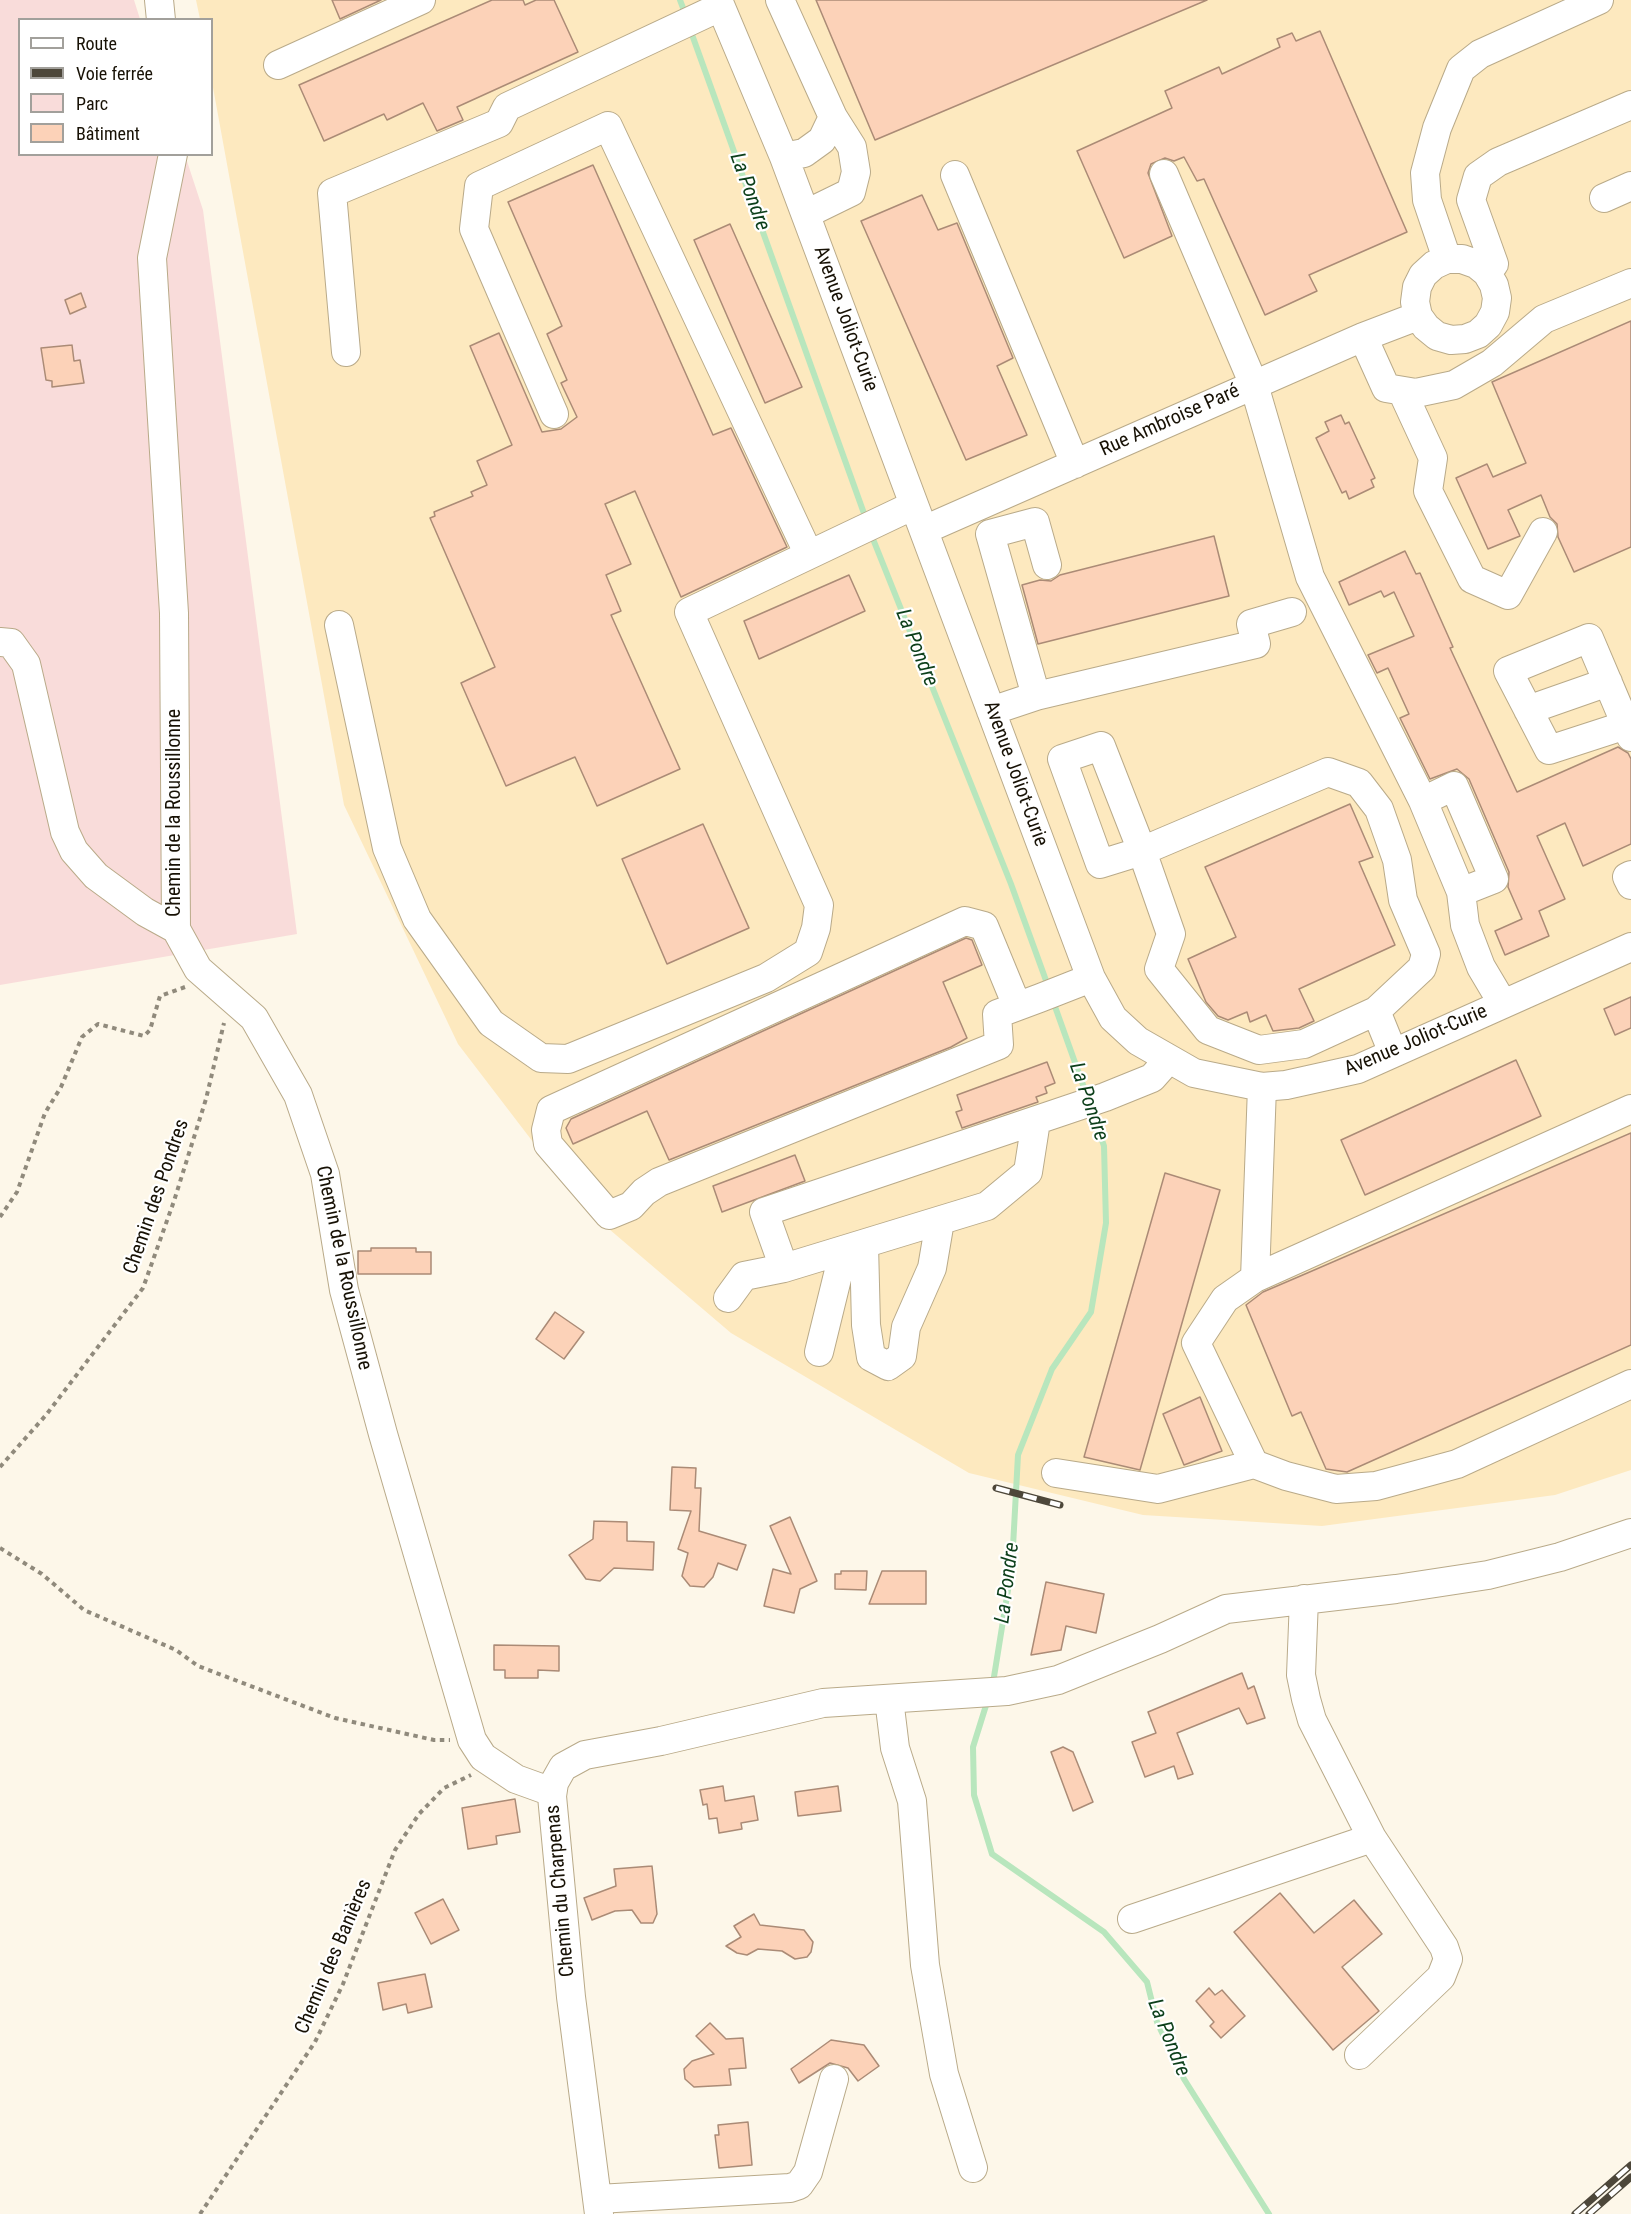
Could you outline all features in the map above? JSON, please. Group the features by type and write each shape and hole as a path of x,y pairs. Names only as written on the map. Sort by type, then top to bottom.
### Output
{"street":[{"path":"159,0 161,18"},
{"path":"278,65 421,0"},
{"path":"780,0 833,117 852,147 856,172 851,192 806,214"},
{"path":"1447,259 1427,200 1425,173 1437,128 1461,69 1480,54 1599,0"},
{"path":"346,352 332,193 499,123 507,107 677,28 714,7"},
{"name":"Avenue Joliot-Curie","path":"714,7 784,157 806,214 991,711 1080,982 1113,1018 1138,1041 1194,1073 1262,1087 1286,1085 1358,1069 1631,947"},
{"path":"1487,273 1494,264 1471,200 1478,176 1498,162 1631,105"},
{"path":"784,157 804,153 822,140 833,117"},
{"path":"554,414 474,229 479,186 608,126 809,555"},
{"name":"Chemin de la Roussillonne","path":"173,156 152,258 174,613 176,929 198,969 254,1018 298,1095 325,1174 344,1290 407,1522 472,1740 483,1757 516,1779 552,1792"},
{"path":"1164,174 1266,418 1310,577 1424,801 1461,892 1465,925 1481,967 1503,1004"},
{"path":"955,175 1075,464"},
{"path":"1604,198 1631,186"},
{"path":"1447,259 1469,261 1487,273 1494,285 1497,298 1495,312 1488,325 1478,334 1465,339 1444,338 1426,327 1419,316 1415,302 1417,287 1423,275 1434,265 1447,259"},
{"path":"1363,337 1386,388 1416,393 1454,385 1492,363 1544,319 1631,283"},
{"name":"Rue Ambroise Paré","path":"339,625 387,848 417,919 491,1023 541,1058 567,1059 766,978 808,952 816,928 819,905 689,612 888,518 919,518 1075,464 1363,337 1419,316"},
{"path":"1402,391 1433,458 1428,491 1472,579 1508,595 1543,532"},
{"path":"1036,696 990,534 1035,522 1047,565"},
{"path":"991,711 1036,696 1256,644 1251,624 1292,612"},
{"path":"1589,638 1608,682 1628,731 1550,750 1508,672 1589,638"},
{"path":"0,642 11,643 26,664 62,821 74,851 96,876 144,912 176,929"},
{"path":"1528,710 1608,682"},
{"path":"1328,772 1359,783 1379,809 1397,860 1403,900 1426,954 1422,969 1376,1011 1304,1044 1259,1050 1208,1030 1159,969 1171,934 1142,851 1328,772"},
{"path":"1631,875 1627,877 1631,885"},
{"path":"1029,1002 984,926 965,921 551,1110 546,1130 548,1144 609,1215 631,1206 644,1192 659,1182 999,1045 997,1014 1029,1002 1080,982"},
{"path":"1376,1011 1393,1053"},
{"path":"784,1268 764,1212 1105,1097 1152,1078 1168,1060"},
{"path":"1255,1278 1262,1087"},
{"path":"1254,1464 1196,1343 1225,1299 1255,1278 1631,1109"},
{"path":"728,1298 744,1276 784,1268 987,1206 1028,1172 1036,1121"},
{"path":"854,1247 871,1357 888,1366 902,1356 906,1327 932,1268 940,1221"},
{"path":"819,1352 854,1247"},
{"path":"1056,1473 1158,1489 1254,1464 1286,1476 1336,1489 1376,1486 1457,1464 1631,1384"},
{"name":"Chemin du Charpenas","path":"598,2206 571,1998 552,1792 563,1767 585,1755 661,1742 823,1703 967,1695 1007,1691 1058,1680 1088,1670 1226,1609 1396,1589 1488,1575 1560,1557 1631,1533"},
{"path":"1304,1599 1301,1675 1312,1720 1372,1838 1444,1947 1448,1959 1442,1977 1359,2055"},
{"path":"889,1699 895,1748 912,1802 925,1965 942,2063 973,2168"},
{"path":"1132,1919 1372,1838"},
{"path":"598,2206 790,2188 799,2185 808,2172 834,2079"}],"path":[{"path":"0,1217 17,1192 45,1113 61,1087 87,1030 98,1024 144,1036 150,1030 160,996 176,989 221,990"},
{"name":"Chemin des Pondres","path":"0,1467 46,1414 142,1288 174,1201 202,1110 221,990"},
{"path":"0,1548 42,1574 84,1610 176,1650 198,1666 238,1683 335,1718 434,1740 472,1740"},
{"name":"Chemin des Banières","path":"200,2214 315,2042 343,1983 395,1850 419,1814 444,1788 494,1764"}],"shaded area":[{"path":"196,0 1631,0 1631,1470 1555,1495 1322,1526 1143,1515 969,1473 731,1333 582,1206 458,1044 344,805 213,87 213,18 200,18"}],"green space":[{"path":"0,0 134,0 140,18 18,18 18,156 185,156 203,210 297,934 0,985"}],"building":[{"path":"332,0 381,0 340,19"},
{"path":"492,0 523,0 525,5 536,0 554,0 578,52 457,107 463,120 437,131 423,103 387,120 384,114 324,141 299,85"},
{"path":"816,0 1207,0 875,140"},
{"path":"1320,31 1407,232 1309,275 1317,291 1265,315 1204,179 1197,181 1184,157 1174,161 1165,158 1151,164 1148,173 1172,236 1124,258 1077,151 1172,108 1165,91 1219,67 1222,74 1280,47 1277,39 1292,33 1296,41"},
{"path":"593,165 713,435 731,428 787,547 681,597 635,491 605,504 631,564 606,575 621,611 611,615 680,769 597,806 575,757 506,786 461,683 495,667 430,518 435,516 434,512 473,496 471,492 487,485 477,461 512,445 470,346 499,333 542,432 561,429 577,417 561,383 567,380 547,334 562,326 508,202"},
{"path":"922,195 938,230 957,223 1013,358 997,366 1027,435 966,460 861,221"},
{"path":"730,224 802,387 765,403 694,240"},
{"path":"81,293 86,307 70,314 65,300"},
{"path":"1631,321 1631,547 1574,572 1558,537 1557,524 1550,517 1541,495 1508,510 1520,536 1488,549 1456,478 1487,464 1493,477 1526,463 1492,382"},
{"path":"72,345 74,361 80,360 84,383 52,387 52,381 46,380 41,348"},
{"path":"1341,415 1345,424 1349,422 1375,478 1371,480 1374,487 1349,499 1346,491 1342,493 1316,438 1329,431 1325,422"},
{"path":"1214,536 1229,596 1038,644 1022,585 1040,580 1051,581 1060,575"},
{"path":"1405,551 1416,574 1420,573 1453,647 1450,648 1517,792 1618,747 1628,753 1631,759 1631,844 1583,866 1565,823 1537,836 1565,899 1539,911 1549,936 1505,955 1495,931 1522,919 1508,887 1509,872 1469,779 1457,769 1430,779 1400,718 1409,714 1388,668 1377,673 1368,655 1414,636 1394,592 1384,597 1381,591 1349,605 1339,582"},
{"path":"849,575 865,611 759,659 744,621"},
{"path":"1350,804 1373,857 1359,862 1395,945 1299,989 1314,1021 1299,1028 1273,1031 1266,1015 1250,1022 1247,1012 1228,1020 1218,1016 1206,1002 1188,959 1236,937 1205,867"},
{"path":"703,824 749,928 667,964 622,859"},
{"path":"966,938 972,940 982,965 943,982 967,1038 951,1047 669,1160 647,1111 573,1144 566,1128 571,1119"},
{"path":"1631,997 1631,1028 1615,1035 1604,1009"},
{"path":"1516,1060 1541,1116 1365,1195 1341,1140"},
{"path":"1047,1062 1055,1083 1045,1087 1047,1093 1036,1097 1038,1102 962,1128 956,1112 962,1110 957,1095"},
{"path":"1631,1133 1631,1345 1347,1472 1326,1469 1301,1412 1292,1416 1246,1305 1263,1292"},
{"path":"795,1155 805,1181 722,1212 713,1186"},
{"path":"1165,1173 1220,1190 1140,1470 1084,1457"},
{"path":"371,1248 416,1248 416,1252 431,1252 431,1274 358,1274 358,1251 371,1251"},
{"path":"555,1312 584,1332 564,1359 536,1339"},
{"path":"1200,1397 1222,1451 1184,1465 1163,1414"},
{"path":"672,1467 696,1468 695,1488 701,1488 699,1531 746,1545 737,1570 718,1563 713,1577 704,1587 690,1586 682,1576 688,1553 678,1549 691,1511 670,1510"},
{"path":"790,1517 817,1581 800,1589 794,1613 764,1606 773,1569 791,1574 770,1526"},
{"path":"594,1521 627,1522 627,1541 654,1542 653,1570 614,1568 600,1581 586,1579 569,1555 593,1539"},
{"path":"841,1571 867,1571 866,1590 835,1589 835,1574 841,1574"},
{"path":"882,1571 926,1571 926,1604 869,1604"},
{"path":"1046,1582 1104,1594 1096,1633 1066,1626 1061,1650 1031,1655"},
{"path":"494,1645 559,1646 559,1671 538,1670 538,1678 505,1678 505,1670 494,1670"},
{"path":"1242,1673 1248,1689 1254,1686 1265,1718 1247,1724 1239,1708 1177,1733 1193,1774 1178,1779 1174,1766 1145,1777 1132,1742 1156,1733 1148,1712"},
{"path":"1063,1747 1073,1752 1093,1802 1073,1811 1051,1752"},
{"path":"723,1786 725,1801 754,1796 758,1820 741,1823 742,1829 719,1833 717,1818 709,1819 707,1804 703,1805 700,1790"},
{"path":"838,1786 841,1811 798,1816 795,1792"},
{"path":"515,1799 520,1832 496,1836 497,1844 468,1849 462,1808"},
{"path":"652,1866 657,1914 653,1923 641,1923 632,1910 615,1911 592,1920 584,1898 616,1886 614,1869"},
{"path":"1280,1893 1314,1933 1354,1900 1382,1934 1342,1967 1379,2011 1333,2050 1234,1932"},
{"path":"443,1899 459,1930 431,1944 415,1913"},
{"path":"754,1914 760,1925 804,1930 813,1942 811,1952 807,1957 795,1959 782,1951 758,1949 747,1955 737,1953 726,1946 741,1937 734,1926"},
{"path":"425,1974 432,2007 408,2013 406,2004 383,2010 378,1983"},
{"path":"1209,1988 1215,1995 1222,1990 1245,2016 1221,2038 1210,2026 1214,2022 1196,2001"},
{"path":"710,2023 726,2039 743,2038 746,2068 729,2069 731,2085 694,2087 685,2079 684,2069 692,2061 714,2054 696,2036"},
{"path":"831,2040 864,2045 879,2066 858,2081 848,2068 830,2063 799,2083 791,2069"},
{"path":"748,2122 752,2165 719,2168 715,2135 719,2135 718,2125"}],"waterway":[{"name":"La Pondre","path":"680,0 686,16"},
{"name":"La Pondre","path":"690,29 866,519"},
{"name":"La Pondre","path":"871,534 1011,884 1048,986"},
{"name":"La Pondre","path":"1053,1001 1087,1096"},
{"name":"La Pondre","path":"993,1683 1012,1565 1018,1455 1052,1369 1091,1312 1106,1223 1104,1146 1091,1109"},
{"name":"La Pondre","path":"988,1699 973,1747 974,1795 992,1854 1104,1932 1147,1982 1157,2022 1184,2079 1269,2214"}],"railway":[{"path":"996,1488 1060,1505"},
{"path":"1575,2214 1631,2165"},
{"path":"1589,2214 1631,2177"}]}
